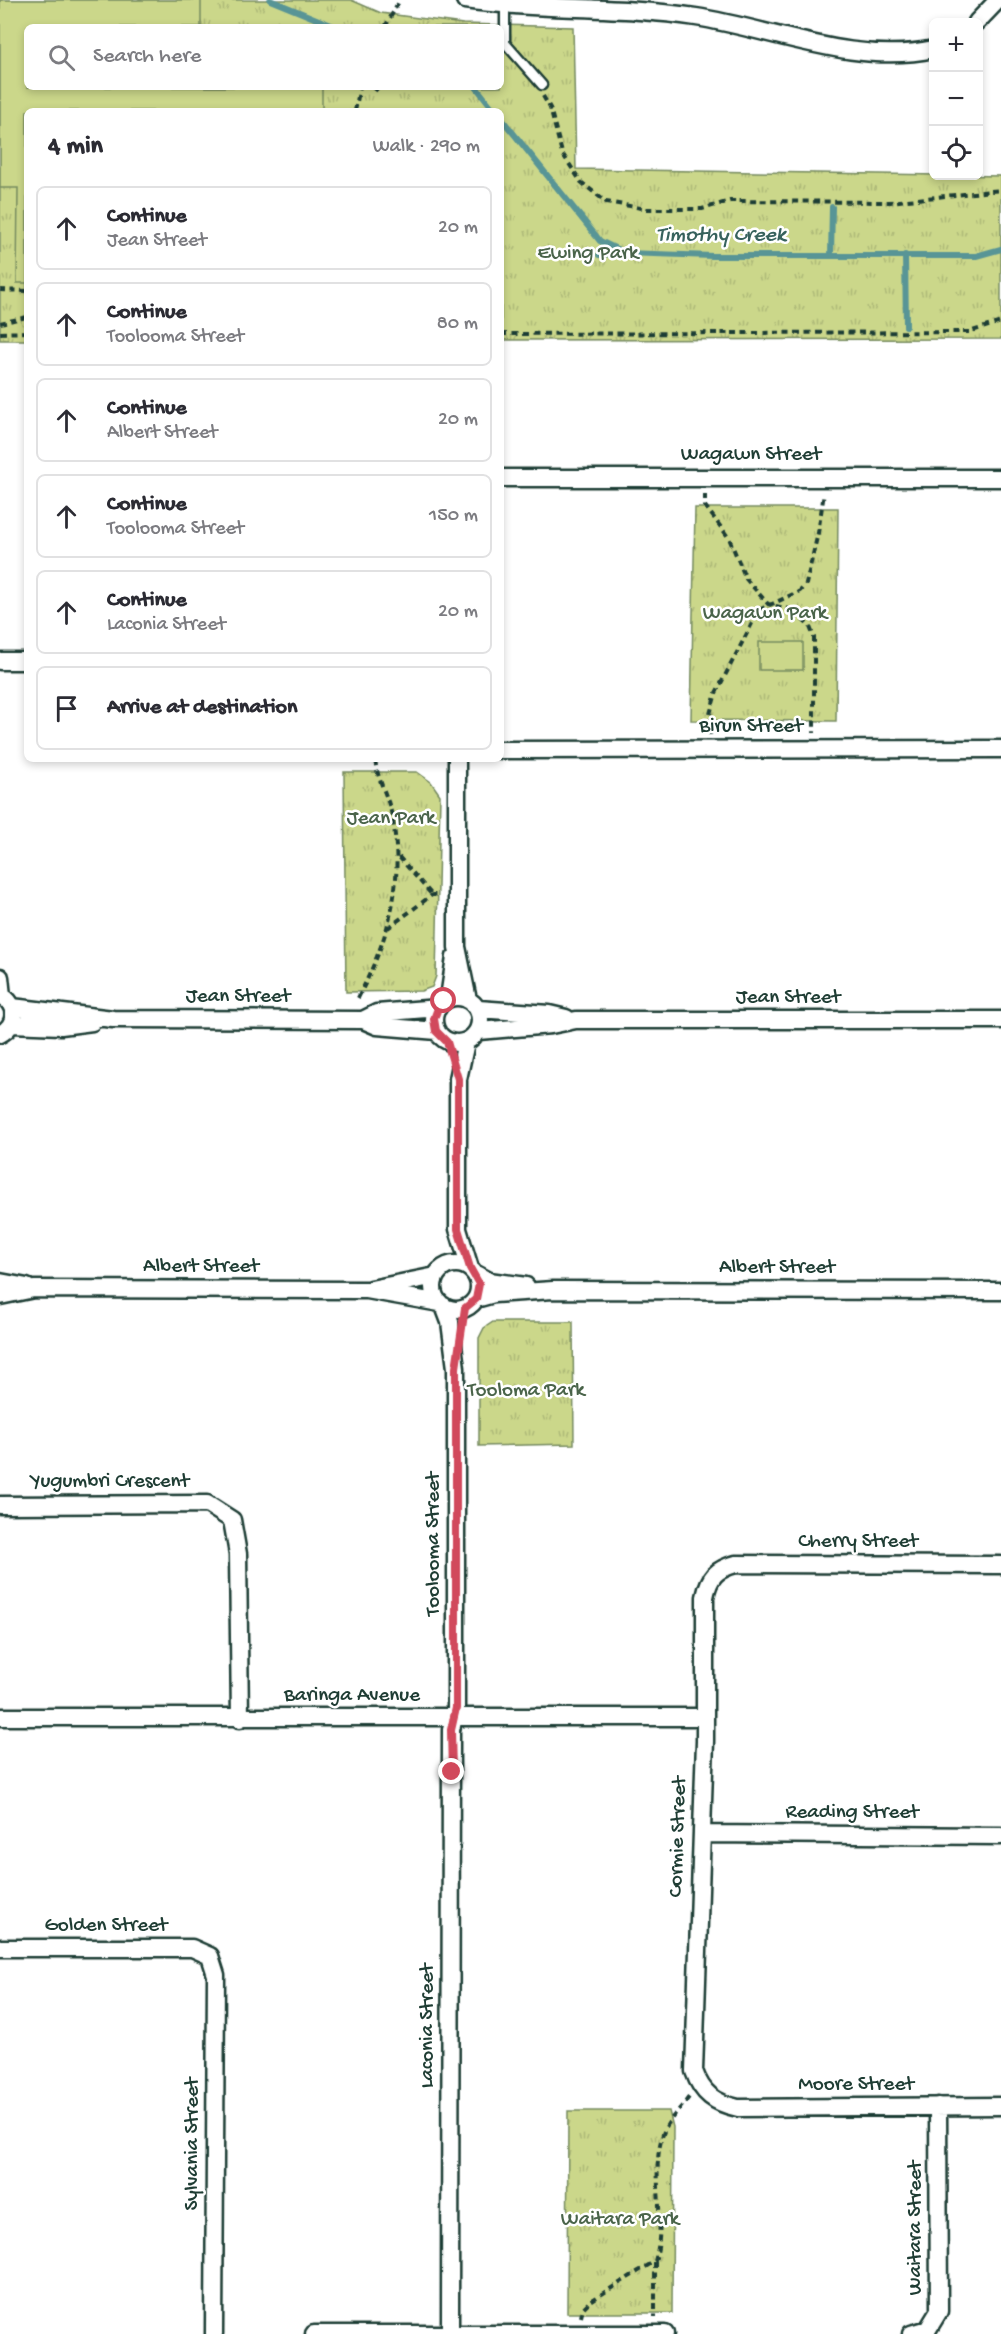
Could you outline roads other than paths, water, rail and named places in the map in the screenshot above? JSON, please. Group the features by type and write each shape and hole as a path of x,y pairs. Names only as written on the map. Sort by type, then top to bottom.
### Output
{"street":[{"path":"465,0 505,5 595,7 696,17 828,46 912,54 929,51"},
{"path":"696,17 698,0"},
{"path":"981,18 998,0"},
{"name":"Wagawn Street","path":"504,478 1001,478"},
{"path":"0,661 24,661"},
{"name":"Birun Street","path":"504,750 1001,750"},
{"path":"457,762 457,947 473,1005 481,1024 478,1031 466,1042 458,1079 458,1229 479,1289 470,1303"},
{"path":"457,947 443,1003 434,1019 458,1079"},
{"path":"0,977 5,1000 6,1029"},
{"name":"Jean Street","path":"5,1000 113,1019"},
{"name":"Jean Street","path":"363,1020 377,1013 443,1003 549,1014 576,1020"},
{"name":"Jean Street","path":"6,1029 61,1026 113,1019 363,1020 377,1026 466,1042"},
{"name":"Jean Street","path":"478,1031 551,1025 576,1020 1001,1020"},
{"path":"442,1304 433,1290 458,1229"},
{"name":"Albert Street","path":"367,1290 440,1271 457,1264 489,1281 553,1290"},
{"name":"Albert Street","path":"0,1282 34,1289 367,1290 442,1304 456,1310 494,1294 553,1290 1001,1291"},
{"name":"Albert Street","path":"0,1296 34,1289"},
{"name":"Toolooma Street","path":"456,1368 470,1303"},
{"name":"Toolooma Street","path":"442,1304 450,1322 456,1368 457,1666 456,1708 453,1719"},
{"name":"Yugumbri Crescent","path":"0,1505 207,1504 232,1520 238,1554 240,1719"},
{"name":"Cherry Street","path":"716,1572 736,1564 1001,1565"},
{"name":"Cormie Street","path":"713,2100 699,2085 694,2071 705,1717 705,1597 708,1582 716,1572"},
{"name":"Baringa Avenue","path":"0,1717 453,1719 705,1717"},
{"name":"Laconia Street","path":"450,2333 453,1719"},
{"name":"Reading Street","path":"702,1834 1001,1836"},
{"name":"Golden Street","path":"0,1948 192,1948 210,1956"},
{"name":"Sylvania Street","path":"210,1956 216,1975 214,2334"},
{"name":"Moore Street","path":"713,2100 738,2108 1001,2106"},
{"name":"Waitara Street","path":"911,2334 928,2329 939,2311 938,2106"},
{"path":"314,2334 665,2334"}],"lane":[{"path":"505,5 505,44 542,85"}],"waterway":[{"name":"Timothy Creek","path":"270,0 329,24"},
{"name":"Timothy Creek","path":"478,90 493,108"},
{"name":"Timothy Creek","path":"504,122 600,241 625,253 713,256 976,256 1001,249"},
{"path":"831,256 832,207"},
{"path":"599,255 622,253"},
{"path":"905,255 906,326"}],"park label":[{"name":"Ewing Park","path":"588,254"},
{"name":"Wagawn Park","path":"765,614"},
{"name":"Jean Park","path":"391,819"},
{"name":"Tooloma Park","path":"526,1391"},
{"name":"Waitara Park","path":"620,2220"}]}
